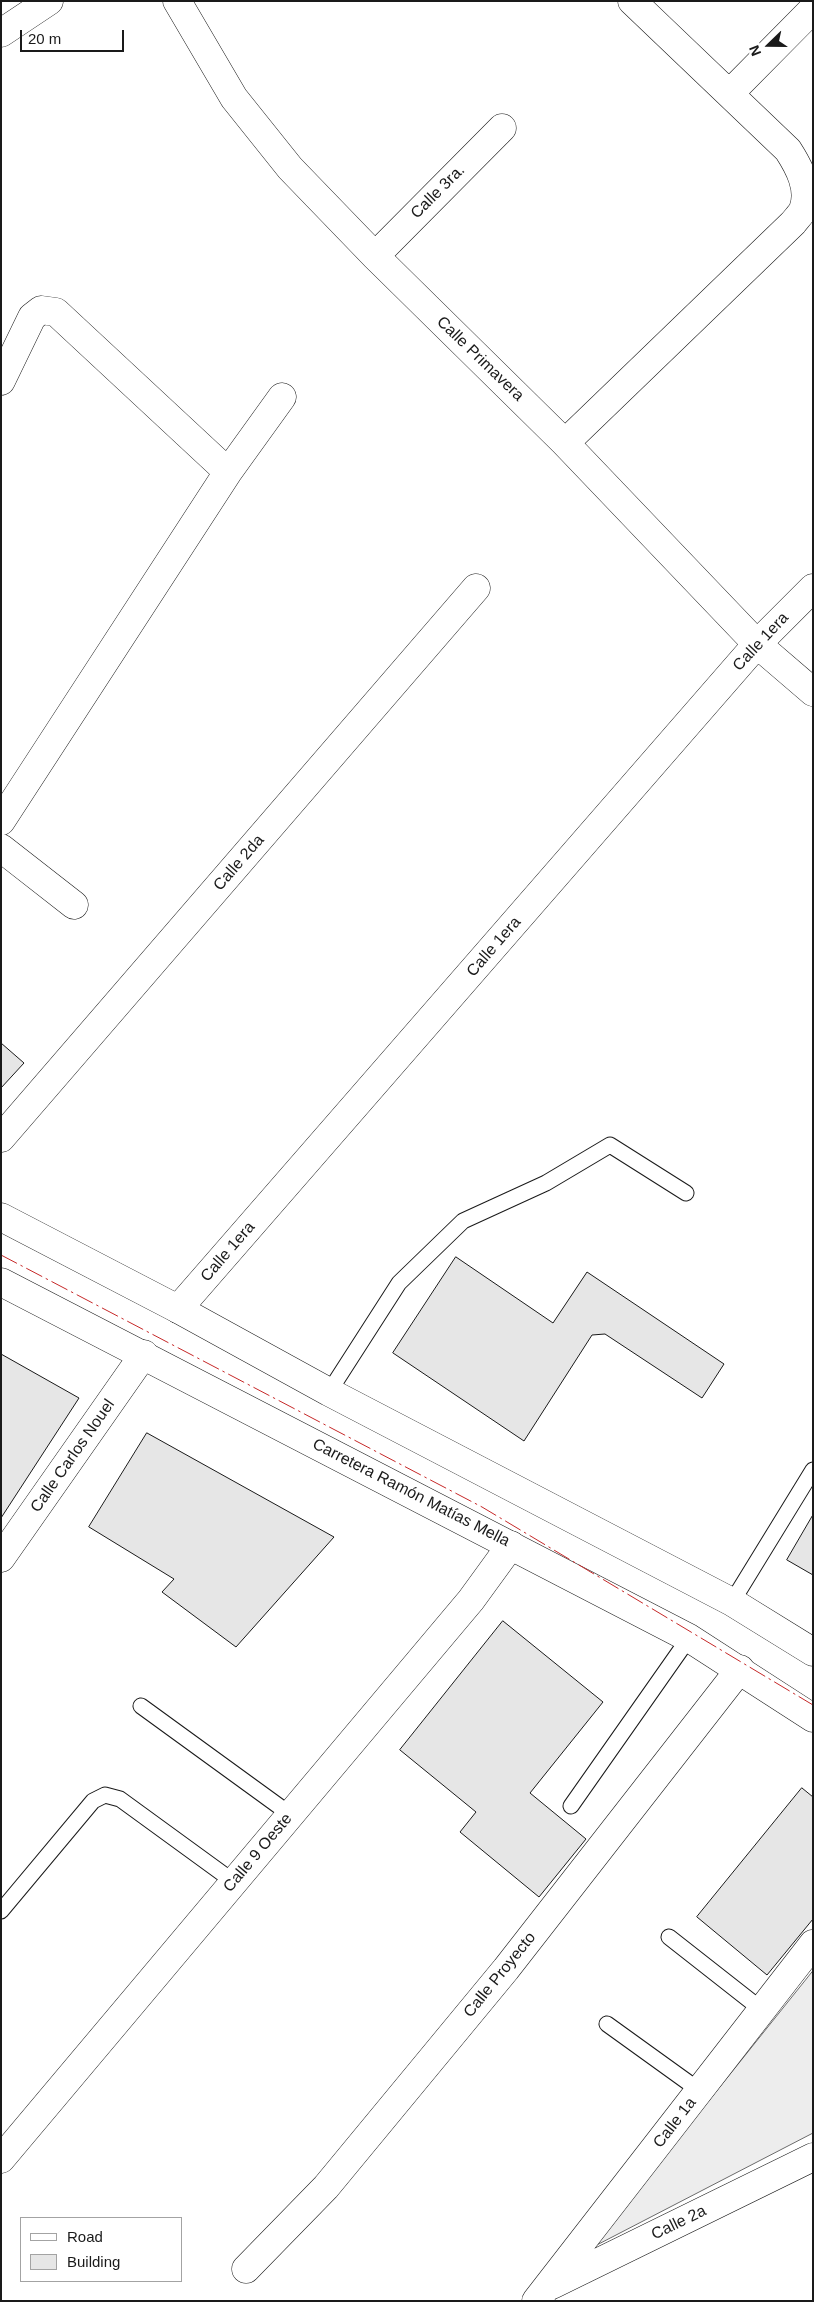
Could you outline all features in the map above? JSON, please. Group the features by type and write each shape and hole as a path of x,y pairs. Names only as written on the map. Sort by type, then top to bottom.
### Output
{"street":[{"path":"1,33 49,1"},
{"name":"Calle Primavera","path":"177,1 234,98 290,168 375,256 565,443 757,644 813,692"},
{"path":"565,443 793,223 803,210 805,189 800,168 788,150 632,1"},
{"path":"730,93 813,9"},
{"name":"Calle 3ra.","path":"375,256 502,128"},
{"path":"1,382 32,317 41,310 56,312 228,472"},
{"path":"1,821 228,472 282,396"},
{"name":"Calle 2da","path":"1,1138 476,588"},
{"name":"Calle 1era","path":"178,1309 757,644 813,588"},
{"path":"1,848 74,905"},
{"path":"1,1217 178,1309 329,1392 732,1602 813,1652"},
{"name":"Carretera Ramón Matías Mella","path":"1,1282 144,1354 689,1638 740,1669 813,1718"},
{"name":"Calle Carlos Nouel","path":"1,1558 144,1354"},
{"name":"Calle 9 Oeste","path":"1,2159 471,1600 511,1545"},
{"name":"Calle Proyecto","path":"246,2269 326,2187 493,1984 740,1669"},
{"name":"Calle 1a","path":"541,2294 813,1944"},
{"name":"Calle 2a","path":"541,2294 813,2157"}],"lane":[{"path":"329,1392 399,1283 464,1221 546,1183 610,1144 686,1192"},
{"path":"732,1602 813,1470"},
{"path":"570,1806 689,1638"},
{"path":"141,1706 291,1815"},
{"path":"1,1911 93,1801 105,1796 120,1799 234,1882"},
{"path":"669,1937 762,2010"},
{"path":"607,2024 700,2091"}],"shaded area":[{"path":"813,1971 813,2133 591,2248"}],"building":[{"path":"1,1043 24,1063 1,1088"},
{"path":"456,1257 553,1323 587,1272 724,1364 702,1398 605,1334 592,1335 524,1441 393,1353"},
{"path":"1,1354 79,1398 1,1518"},
{"path":"147,1433 334,1537 236,1647 162,1592 174,1579 89,1527"},
{"path":"813,1515 813,1575 787,1560"},
{"path":"503,1621 603,1702 530,1793 586,1839 539,1897 460,1832 476,1812 400,1750"},
{"path":"802,1788 813,1797 813,1919 767,1975 697,1917"}],"power":[{"path":"1,1255 482,1507 813,1705"}]}
